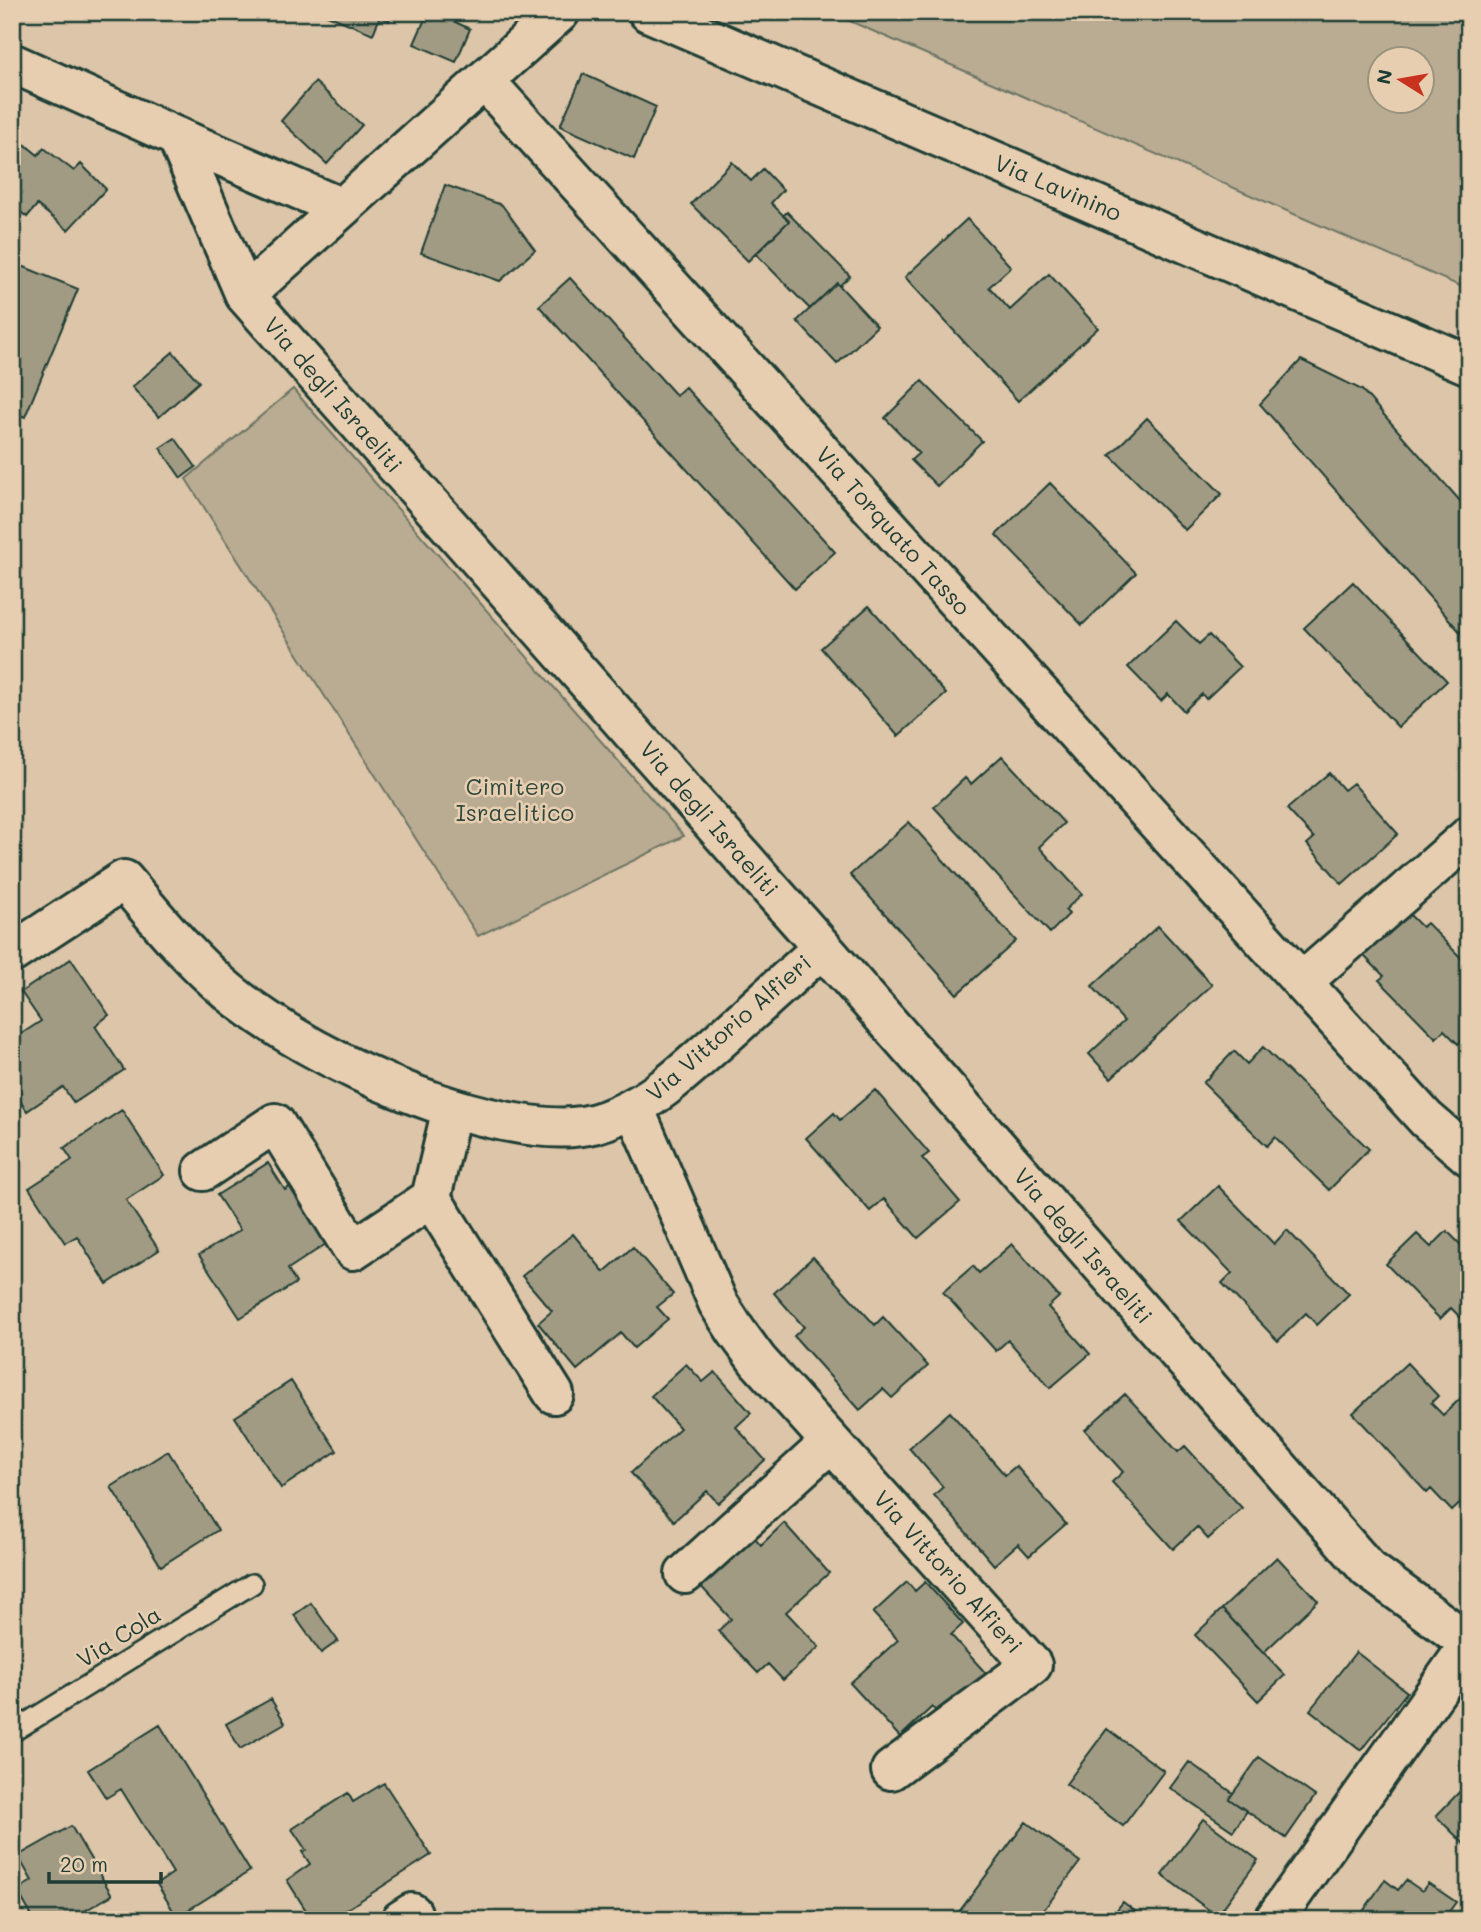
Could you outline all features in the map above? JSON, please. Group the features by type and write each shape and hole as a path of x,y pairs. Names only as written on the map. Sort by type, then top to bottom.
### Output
{"street":[{"path":"245,295 559,12"},
{"name":"Via Lavinino","path":"648,12 1469,365"},
{"path":"12,63 341,208"},
{"name":"Via Torquato Tasso","path":"484,80 1426,1119 1469,1156"},
{"name":"Via degli Israeliti","path":"177,137 245,295 1368,1569 1469,1644"},
{"path":"1302,982 1469,836"},
{"name":"Via Vittorio Alfieri","path":"12,953 124,880 203,968 228,991 285,1031 386,1083 452,1108 525,1125 573,1127 635,1108 682,1073 822,948"},
{"path":"203,1171 275,1123 353,1250 431,1198 452,1108"},
{"name":"Via Vittorio Alfieri","path":"635,1108 718,1303 736,1331 758,1360 1032,1665 891,1770"},
{"path":"431,1198 554,1394"},
{"path":"685,1574 831,1442"},
{"path":"1274,1920 1469,1644"}],"lane":[{"name":"Via Cola","path":"12,1732 252,1584"}],"green space":[{"path":"829,12 1469,12 1469,290"},
{"name":"Cimitero Israelitico","path":"293,389 684,836 478,936 186,479"}],"building":[{"path":"320,12 392,12 389,21 380,17 373,34"},
{"path":"428,12 455,12 451,20 470,29 456,62 414,44"},
{"path":"583,74 656,107 634,159 560,126"},
{"path":"315,82 362,125 327,164 281,121"},
{"path":"12,134 38,155 44,148 74,171 81,164 106,189 68,230 37,205 27,217 12,205"},
{"path":"732,162 751,181 763,169 783,190 771,203 789,221 748,261 691,204"},
{"path":"445,185 502,205 535,250 500,281 421,253"},
{"path":"787,212 850,276 839,286 837,283 810,309 756,254 789,221 783,216"},
{"path":"967,219 1011,267 989,287 1010,310 1049,274 1098,328 1018,401 905,277"},
{"path":"12,262 78,289 25,417 12,412"},
{"path":"570,278 676,395 685,387 835,552 795,589 539,306"},
{"path":"837,283 877,326 837,364 797,321"},
{"path":"173,352 199,382 159,417 132,387"},
{"path":"1301,360 1362,390 1469,511 1469,642 1260,404"},
{"path":"922,381 982,441 937,486 911,460 919,453 885,418"},
{"path":"1147,418 1222,494 1185,530 1110,455"},
{"path":"175,438 196,467 181,478 160,448"},
{"path":"1050,483 1136,573 1082,625 996,535"},
{"path":"1353,582 1447,681 1398,727 1304,628"},
{"path":"869,606 946,694 898,736 821,648"},
{"path":"1176,621 1199,644 1209,635 1240,667 1206,699 1202,694 1184,711 1168,694 1161,701 1128,667"},
{"path":"1002,756 1064,823 1039,847 1082,894 1065,910 1069,914 1050,933 934,807 965,778 971,784"},
{"path":"1329,773 1344,790 1353,783 1398,834 1342,884 1307,844 1314,838 1287,809"},
{"path":"909,822 1016,941 957,994 850,875"},
{"path":"1408,913 1422,927 1427,923 1469,966 1469,1033 1458,1044 1444,1030 1436,1038 1379,980 1384,976 1364,956"},
{"path":"1158,926 1212,985 1111,1078 1089,1054 1124,1021 1092,986"},
{"path":"71,959 109,1015 95,1026 124,1070 74,1103 63,1087 27,1111 12,1089 12,1040 41,1021 21,992"},
{"path":"1263,1047 1369,1149 1329,1190 1275,1137 1267,1146 1203,1083 1234,1051 1247,1064"},
{"path":"875,1090 929,1153 922,1158 960,1202 918,1238 884,1199 870,1211 806,1138 834,1113 840,1120"},
{"path":"122,1110 164,1175 126,1200 159,1250 107,1284 77,1236 65,1243 29,1188 72,1160 64,1148"},
{"path":"268,1163 285,1190 295,1183 332,1240 288,1269 296,1283 240,1318 199,1255 240,1230 217,1195"},
{"path":"1218,1186 1274,1244 1287,1230 1349,1294 1317,1325 1306,1313 1278,1341 1222,1283 1232,1273 1181,1221"},
{"path":"1447,1231 1469,1253 1469,1326 1451,1308 1440,1319 1386,1264 1417,1234 1431,1247"},
{"path":"573,1234 604,1272 633,1247 673,1294 657,1307 668,1319 634,1348 621,1333 577,1370 538,1323 552,1311 522,1276"},
{"path":"1012,1244 1059,1297 1048,1307 1090,1354 1050,1388 1008,1340 996,1351 943,1292 973,1266 979,1273"},
{"path":"813,1257 875,1325 883,1317 928,1366 892,1398 883,1389 860,1410 794,1336 804,1327 774,1293"},
{"path":"1407,1363 1438,1396 1431,1403 1443,1415 1463,1396 1469,1402 1469,1500 1466,1498 1452,1511 1431,1489 1427,1493 1353,1413"},
{"path":"686,1364 703,1382 715,1372 751,1413 736,1427 765,1460 718,1503 707,1491 674,1521 631,1473 680,1428 651,1396"},
{"path":"291,1381 337,1451 281,1488 235,1417"},
{"path":"1125,1394 1178,1452 1185,1446 1242,1508 1208,1539 1197,1527 1173,1549 1112,1482 1123,1472 1085,1430"},
{"path":"950,1412 1005,1475 1016,1466 1066,1524 1029,1556 1018,1544 994,1565 934,1495 943,1487 909,1448"},
{"path":"168,1451 218,1530 161,1566 111,1487"},
{"path":"784,1523 829,1573 786,1612 819,1647 783,1680 768,1664 758,1673 718,1631 731,1619 697,1582 750,1532 761,1545"},
{"path":"1277,1557 1318,1601 1263,1653 1222,1609"},
{"path":"907,1582 915,1591 925,1582 963,1624 951,1635 991,1679 945,1721 932,1707 900,1737 850,1683 898,1640 873,1613"},
{"path":"311,1603 338,1641 321,1653 294,1615"},
{"path":"1222,1609 1285,1675 1258,1701 1195,1635"},
{"path":"1356,1652 1407,1692 1361,1750 1310,1710"},
{"path":"271,1699 285,1723 240,1749 226,1724"},
{"path":"160,1725 250,1871 177,1917 157,1884 173,1873 121,1789 106,1798 88,1770"},
{"path":"1107,1729 1164,1771 1123,1826 1066,1784"},
{"path":"1259,1757 1315,1796 1286,1838 1229,1799"},
{"path":"1189,1762 1233,1793 1229,1799 1247,1811 1233,1831 1170,1788"},
{"path":"1469,1782 1469,1849 1436,1816"},
{"path":"384,1783 431,1855 330,1920 312,1920 287,1880 310,1864 302,1852 306,1850 292,1829 348,1793 353,1802"},
{"path":"1203,1819 1258,1860 1217,1916 1162,1875"},
{"path":"1026,1822 1080,1862 1036,1920 953,1920"},
{"path":"71,1826 112,1895 69,1920 34,1920 17,1890 32,1881 18,1856"},
{"path":"1385,1880 1398,1890 1406,1880 1422,1891 1428,1883 1456,1902 1443,1920 1357,1920"},
{"path":"1123,1902 1144,1918 1109,1920"}]}
